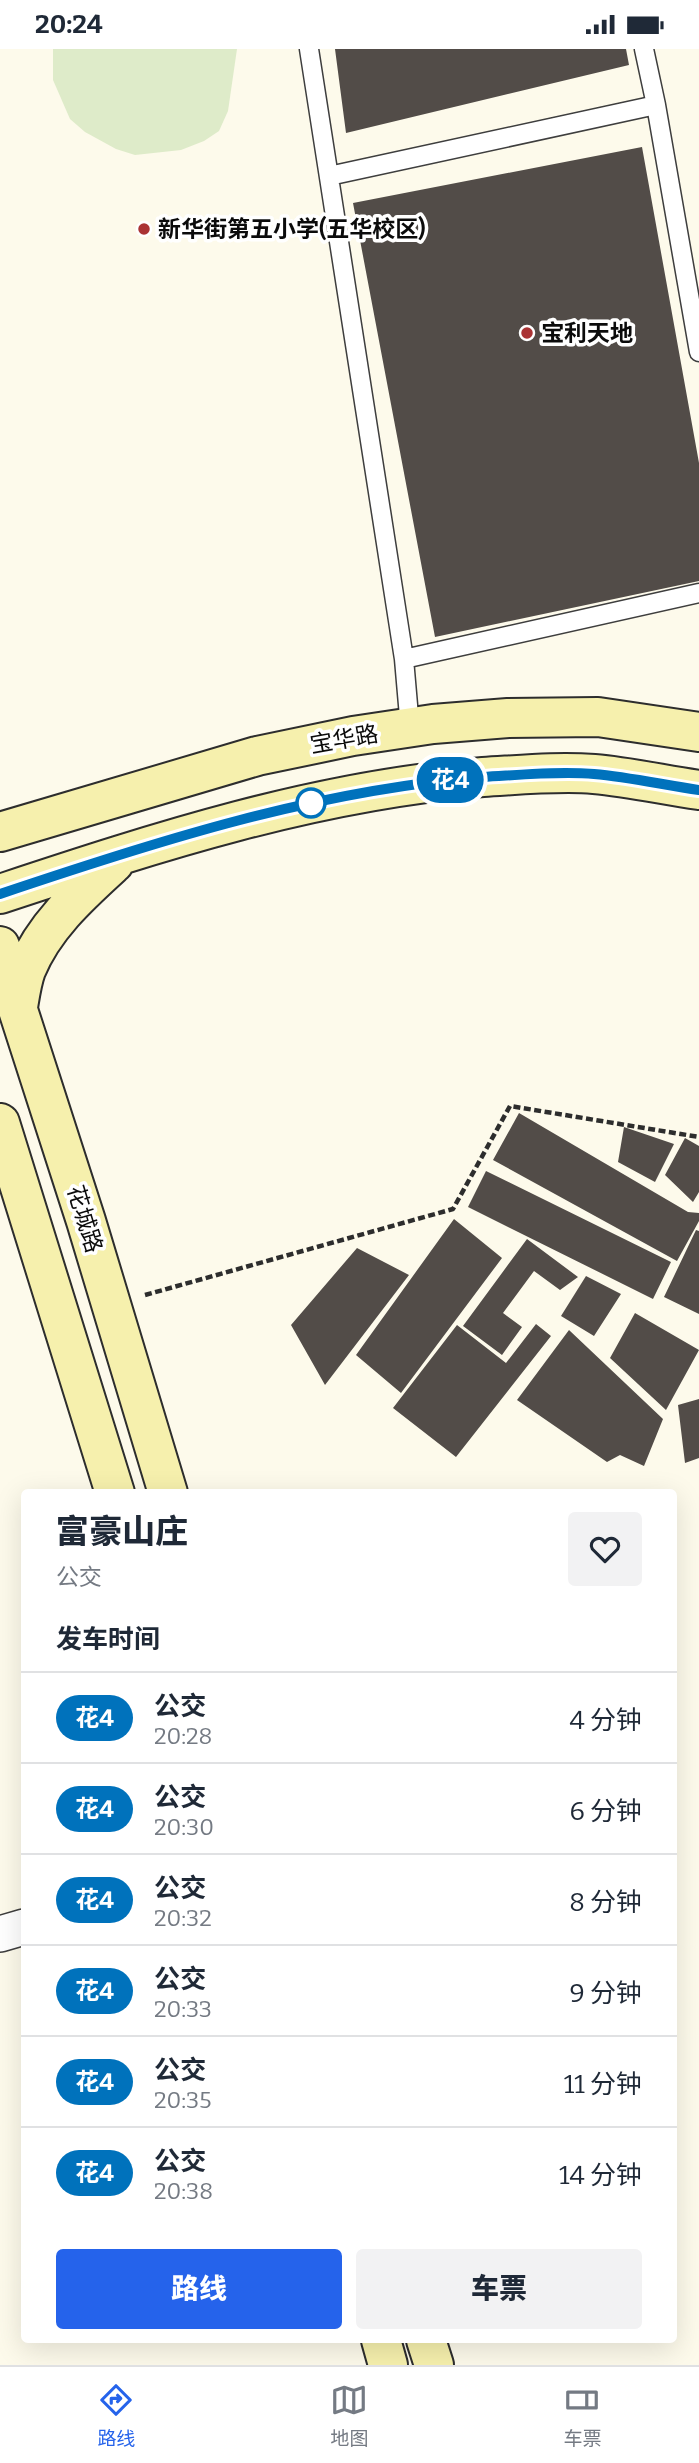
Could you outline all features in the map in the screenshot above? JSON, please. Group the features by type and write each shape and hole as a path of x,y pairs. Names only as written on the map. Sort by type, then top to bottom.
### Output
{"street":[{"name":"宝华路","path":"0,832 257,756 354,736 508,719 597,717 699,732"},
{"path":"0,894 271,812 363,792 440,781 511,775 594,774 699,790"},
{"path":"18,1010 25,972 39,944 77,897 122,856"},
{"name":"花城路","path":"0,946 168,1489"},
{"path":"0,1123 114,1489"},
{"path":"0,1934 21,1928"},
{"path":"382,2343 388,2365"},
{"path":"427,2343 434,2365"}],"lane":[{"path":"309,49 404,659 410,728"},
{"path":"643,49 656,105 699,352"},
{"path":"329,176 656,105"},
{"path":"404,659 699,593"}],"path":[{"path":"111,1305 453,1209 510,1106 699,1137"}],"green space":[{"path":"53,49 237,49 228,111 219,131 204,141 181,150 135,155 116,149 85,132 70,119 53,80"}],"building":[{"path":"335,49 626,49 629,65 346,133"},
{"name":"宝利天地","path":"642,147 699,463 699,581 435,637 353,203"},
{"path":"519,1113 688,1212 699,1213 699,1221 677,1261 493,1160"},
{"path":"624,1127 674,1144 655,1182 618,1162"},
{"path":"685,1138 699,1146 699,1192 693,1202 665,1175"},
{"path":"486,1171 671,1262 653,1299 468,1207"},
{"path":"454,1219 502,1258 401,1393 356,1355"},
{"path":"696,1230 699,1231 699,1314 664,1297"},
{"path":"527,1239 578,1277 560,1290 534,1271 503,1313 522,1327 502,1355 463,1326"},
{"path":"357,1248 409,1275 325,1385 291,1325"},
{"path":"586,1276 621,1294 594,1336 561,1316"},
{"path":"635,1313 699,1350 666,1410 610,1358"},
{"path":"536,1324 551,1336 456,1457 393,1408 457,1325 506,1363"},
{"path":"569,1330 663,1419 644,1466 620,1455 607,1462 517,1400"},
{"path":"699,1399 699,1458 685,1463 678,1405"}],"bus line":[{"name":"花4","path":"0,894 271,812 363,792 440,781 511,775 594,774 699,790"}],"place":[{"name":"新华街第五小学(五华校区)","path":"144,229"},
{"name":"宝利天地","path":"527,333"}]}
